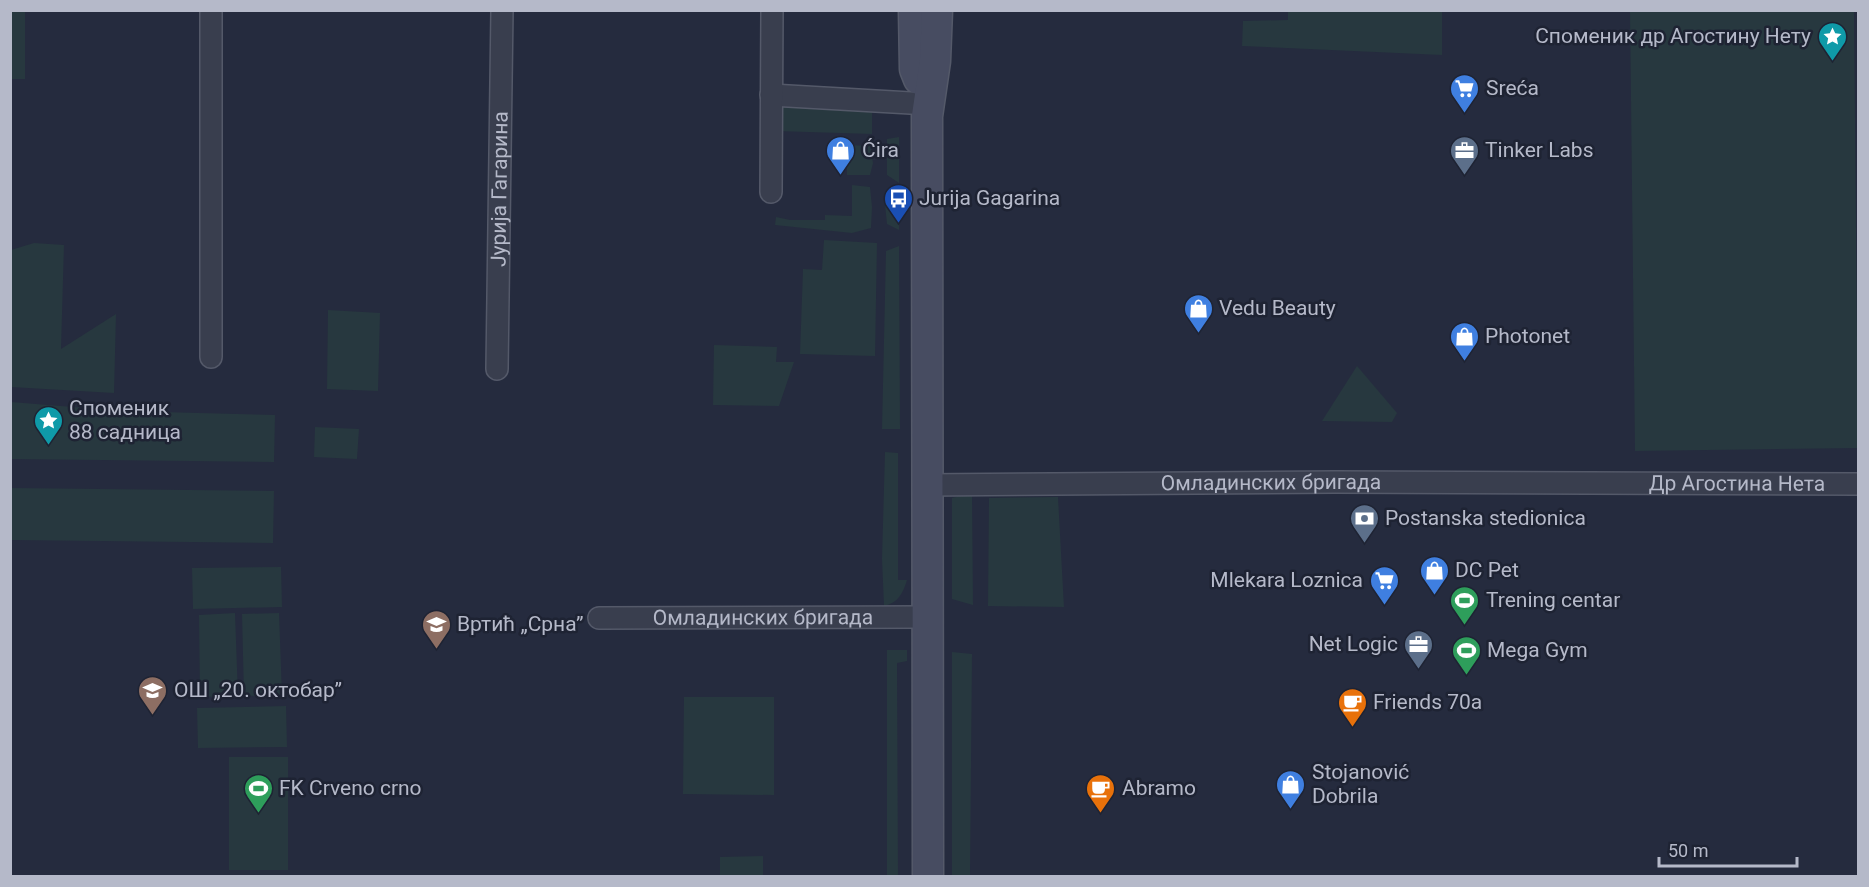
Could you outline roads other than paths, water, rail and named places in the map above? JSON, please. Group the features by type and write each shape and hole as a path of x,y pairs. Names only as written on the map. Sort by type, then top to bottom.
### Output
{"street":[{"path":"211,10 211,357"},
{"name":"Јурија Гагарина","path":"497,369 502,10"},
{"path":"771,192 772,10"},
{"path":"914,10 915,69 928,104"},
{"path":"928,876 928,104 935,61 937,10"},
{"path":"771,95 928,104"},
{"name":"Омладинских бригада","path":"927,485 1325,482 1614,483"},
{"name":"Др Агостина Нета","path":"1614,483 1858,484"},
{"name":"Омладинских бригада","path":"599,618 927,617"}],"place":[{"name":"Споменик др Агостину Нету","path":"1832,62"},
{"name":"Sreća","path":"1465,114"},
{"name":"Ćira","path":"841,176"},
{"name":"Tinker Labs","path":"1464,176"},
{"name":"Jurija Gagarina","path":"898,224"},
{"name":"Vedu Beauty","path":"1198,334"},
{"name":"Photonet","path":"1464,362"},
{"name":"Споменик 88 садница","path":"48,446"},
{"name":"Postanska stedionica","path":"1364,544"},
{"name":"DC Pet","path":"1434,596"},
{"name":"Mlekara Loznica","path":"1384,606"},
{"name":"Trening centar","path":"1465,626"},
{"name":"Вртић „Срна”","path":"436,650"},
{"name":"Net Logic","path":"1419,670"},
{"name":"Mega Gym","path":"1466,676"},
{"name":"ОШ „20. октобар”","path":"153,716"},
{"name":"Friends 70a","path":"1352,728"},
{"name":"Stojanović Dobrila","path":"1291,810"},
{"name":"FK Crveno crno","path":"258,814"},
{"name":"Abramo","path":"1101,814"}]}
